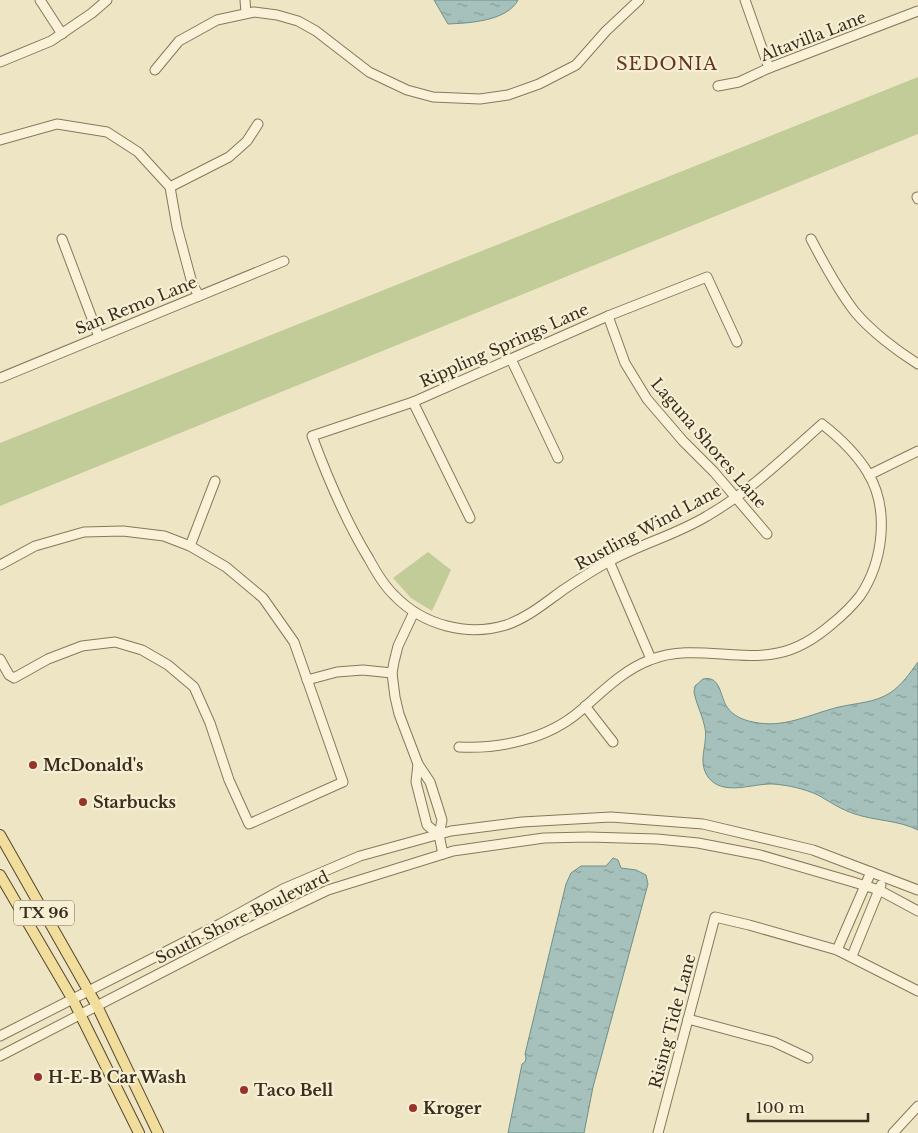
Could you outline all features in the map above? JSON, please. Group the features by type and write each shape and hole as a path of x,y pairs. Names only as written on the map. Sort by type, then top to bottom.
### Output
{"main road":[{"name":"TX 96","path":"0,835 97,1006 158,1133"},
{"name":"TX 96","path":"0,875 73,1000 139,1133"}],"street":[{"path":"40,0 62,34"},
{"path":"0,62 51,41 92,13 107,0"},
{"path":"245,0 246,13"},
{"path":"155,70 180,41 217,20 254,12 277,15 298,21 316,31 369,72 407,90 433,97 467,100 508,95 539,84 576,65 606,31 639,0"},
{"path":"745,0 769,68"},
{"name":"Altavilla Lane","path":"718,86 739,82 769,68 918,11"},
{"path":"0,140 57,124 108,132 138,152 170,186 177,227 189,274 199,296"},
{"path":"170,186 229,157 248,141 258,124"},
{"path":"62,239 99,337"},
{"path":"810,240 856,313 883,339 918,364"},
{"name":"San Remo Lane","path":"0,378 284,261"},
{"name":"Rippling Springs Lane","path":"312,436 412,402 608,316 707,278 737,342"},
{"name":"Laguna Shores Lane","path":"608,316 626,363 647,399 683,442 714,472 767,534"},
{"path":"511,358 558,458"},
{"path":"412,402 470,518"},
{"name":"Rustling Wind Lane","path":"312,436 332,491 364,552 394,596 414,612 439,624 473,630 515,622 609,561 685,528 751,487 822,424 842,440 869,475"},
{"path":"459,747 477,748 532,737 564,722 624,674 651,659 684,652 745,656 778,654 806,643 842,616 860,596 875,566 881,528 880,507 869,475 918,451"},
{"path":"190,546 215,481"},
{"path":"0,564 36,546 84,532 123,531 164,536 190,546 226,567 263,598 294,642 343,782 250,824 229,780 210,723 194,687 168,665 142,650 115,642 82,646 48,658 14,678 0,659"},
{"path":"609,561 651,659"},
{"path":"414,612 398,646 392,673 399,714 418,764 430,782 442,820 439,835 443,854"},
{"path":"307,680 337,672 363,670 392,673"},
{"path":"585,706 613,742"},
{"path":"418,764 416,782 427,825 439,835"},
{"name":"South Shore Boulevard","path":"0,1036 220,924 284,889 360,856 451,831 522,822 611,817 703,824 813,850 918,890"},
{"name":"South Shore Boulevard","path":"0,1056 227,938 328,890 453,852 544,838 657,839 698,843 760,855 879,890 918,911"},
{"path":"871,872 838,950 918,991"},
{"path":"852,956 884,877"},
{"name":"Rising Tide Lane","path":"658,1133 715,917 838,950"},
{"path":"220,924 227,938"},
{"path":"688,1019 767,1040 808,1058"},
{"path":"893,1133 918,1106"}],"green space":[{"path":"918,77 918,134 0,506 0,443"},
{"path":"428,552 451,570 432,611 411,598 393,578"}],"water":[{"path":"434,0 518,0 513,7 497,17 477,22 448,24"},
{"path":"918,662 918,830 903,824 850,812 818,795 785,785 765,784 730,788 714,783 708,777 703,765 706,734 694,692 695,686 703,679 713,680 717,683 727,707 735,715 753,722 775,724 797,720 839,707 871,701 884,696 906,679"},
{"path":"613,858 618,860 621,868 636,870 646,875 648,884 593,1087 584,1133 508,1133 522,1064 526,1058 525,1054 566,884 571,873 581,866 606,866"}],"place":[{"name":"McDonald's","path":"33,765"},
{"name":"Starbucks","path":"83,802"},
{"name":"H-E-B Car Wash","path":"38,1077"},
{"name":"Taco Bell","path":"244,1090"},
{"name":"Kroger","path":"413,1108"}],"district":[{"name":"SEDONIA","path":"667,64"}]}
